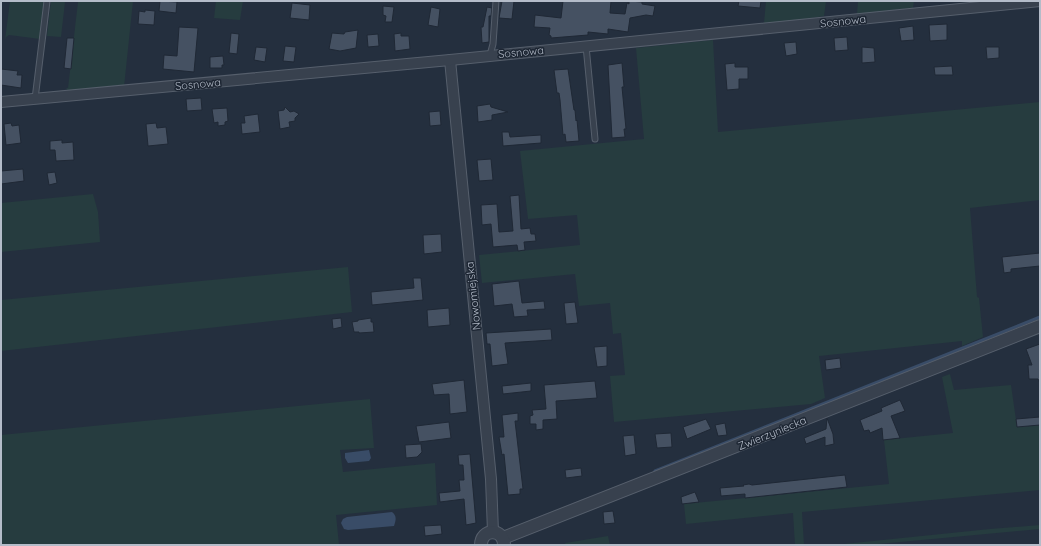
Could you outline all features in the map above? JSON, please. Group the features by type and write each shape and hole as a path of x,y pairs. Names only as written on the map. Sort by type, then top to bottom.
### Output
{"street":[{"name":"Sosnowa","path":"1,102 450,60 1040,1"},
{"name":"Nowomiejska","path":"450,60 491,480 500,538"},
{"name":"Zwierzyniecka","path":"500,538 1040,326"},
{"path":"481,545 481,540 485,534 500,538"}],"lane":[{"path":"35,99 47,1"},
{"path":"490,55 493,44 496,1"},
{"path":"586,46 595,139"}],"green space":[{"path":"10,1 44,1 40,39 9,35 5,40"},
{"path":"51,1 133,1 124,87 69,92 66,88 68,88 78,2 65,2 61,37 47,36"},
{"path":"216,1 243,1 240,20 214,18"},
{"path":"766,1 826,1 824,16 794,21 764,23"},
{"path":"858,1 914,1 913,8 857,14"},
{"path":"713,40 718,132 1040,102 1040,200 970,208 977,297 979,298 983,337 962,346 962,341 819,356 825,398 811,404 614,422 610,376 625,375 621,333 613,334 610,303 579,306 575,274 482,283 479,255 580,245 577,215 528,219 520,151 644,139 636,48"},
{"path":"93,194 98,212 100,242 1,252 1,203"},
{"path":"348,267 352,312 1,351 1,300"},
{"path":"950,374 954,390 1011,385 1017,427 1040,425 1040,490 802,512 804,545 795,545 793,513 686,524 684,504 889,484 884,440 953,433 942,377"},
{"path":"370,399 374,448 340,450 343,472 435,463 437,505 336,515 339,545 1,545 1,435"},
{"path":"1040,525 1040,529 868,545 834,545 990,529"},
{"path":"608,536 610,545 566,545 565,543"}],"water":[{"path":"369,450 371,458 369,461 348,463 345,458 345,453"},
{"path":"392,512 396,518 394,526 348,530 344,529 341,523 343,519 347,517"}],"building":[{"path":"160,1 177,2 176,13 159,11"},
{"path":"502,1 514,1 512,19 499,18"},
{"path":"563,1 611,1 610,13 625,14 627,3 629,4 629,1 642,2 642,4 655,6 653,16 646,15 630,18 628,32 608,29 608,34 588,32 588,35 551,38 549,35 550,28 534,27 535,15 561,18"},
{"path":"739,1 761,1 760,8 738,6"},
{"path":"292,3 310,5 309,20 290,18"},
{"path":"383,6 394,7 392,22 385,22 386,16 383,15"},
{"path":"431,7 440,9 438,27 428,25"},
{"path":"487,7 492,8 491,16 489,16 489,42 482,43 481,27 483,27"},
{"path":"145,10 155,11 154,25 138,24 139,11 145,12"},
{"path":"947,24 947,40 930,41 929,25"},
{"path":"913,26 914,40 901,41 899,28"},
{"path":"179,27 198,28 194,72 163,69 164,55 177,56"},
{"path":"358,30 356,48 340,51 329,49 332,33 344,34 345,32"},
{"path":"231,33 239,34 237,54 229,53"},
{"path":"401,33 401,36 409,36 410,49 395,51 394,34"},
{"path":"378,34 379,46 368,47 367,35"},
{"path":"847,37 848,50 835,51 834,38"},
{"path":"67,38 74,38 71,69 64,68"},
{"path":"796,42 797,54 786,56 784,43"},
{"path":"285,46 296,47 294,62 283,61"},
{"path":"256,47 267,48 265,62 254,60"},
{"path":"862,47 874,48 875,62 862,63"},
{"path":"986,47 999,47 999,58 987,59"},
{"path":"223,56 224,65 222,65 222,68 210,68 210,57"},
{"path":"622,63 624,87 622,87 626,129 624,129 625,137 612,138 608,65"},
{"path":"735,63 735,67 748,67 748,79 739,79 739,89 727,90 725,64"},
{"path":"952,66 953,75 935,75 934,67"},
{"path":"1,69 18,71 17,75 22,75 21,88 1,85"},
{"path":"568,69 579,141 566,142 565,134 563,135 560,100 559,93 557,93 554,70"},
{"path":"201,98 202,110 187,111 186,99"},
{"path":"490,104 491,107 508,112 492,115 492,120 478,122 477,106"},
{"path":"285,107 290,112 294,111 299,114 295,118 295,121 289,122 290,127 280,129 278,111 284,110"},
{"path":"227,108 228,121 225,122 225,125 218,126 218,122 214,123 212,109"},
{"path":"440,111 441,125 430,126 429,112"},
{"path":"258,114 260,132 242,134 241,123 245,123 244,116"},
{"path":"11,123 12,126 19,125 21,143 6,145 4,124"},
{"path":"156,123 157,128 166,127 168,144 148,146 146,124"},
{"path":"502,132 509,132 510,137 541,135 541,143 503,146"},
{"path":"62,140 62,143 73,142 74,160 56,161 55,150 50,150 50,141"},
{"path":"491,159 493,180 479,181 477,160"},
{"path":"23,169 24,181 1,184 1,171"},
{"path":"55,172 57,183 49,185 47,173"},
{"path":"519,195 521,229 530,228 531,234 535,234 536,241 524,242 525,250 518,251 517,245 493,247 491,224 482,225 481,205 497,204 499,232 513,231 510,196"},
{"path":"441,234 442,252 424,254 423,235"},
{"path":"1040,253 1040,266 1011,269 1011,272 1004,273 1002,257"},
{"path":"413,278 421,278 423,300 372,305 371,292 414,288"},
{"path":"519,281 522,303 544,301 545,309 527,310 528,316 514,317 512,304 494,306 492,284"},
{"path":"575,302 578,323 566,324 564,303"},
{"path":"449,308 450,325 428,327 427,310"},
{"path":"341,318 342,327 333,329 332,319"},
{"path":"371,318 374,332 354,332 352,322"},
{"path":"551,329 552,340 505,343 508,364 492,366 490,344 487,344 486,333"},
{"path":"1040,344 1040,383 1038,379 1029,379 1028,365 1032,365 1026,349"},
{"path":"607,346 607,366 597,367 594,347"},
{"path":"840,358 841,368 826,370 825,360"},
{"path":"464,380 467,412 450,414 449,394 434,395 432,384"},
{"path":"595,381 597,398 556,401 557,419 543,420 543,429 536,430 536,424 530,424 530,416 533,415 532,410 546,409 544,385"},
{"path":"531,383 531,391 503,394 502,386"},
{"path":"900,400 905,411 891,416 900,438 883,440 882,428 870,433 869,430 864,431 860,420 882,411 881,408"},
{"path":"518,413 518,421 515,421 523,489 520,489 520,494 508,495 504,454 502,455 499,437 504,437 502,415"},
{"path":"1040,417 1040,425 1017,427 1016,419"},
{"path":"827,418 833,434 834,444 825,446 825,437 806,444 804,438 826,429"},
{"path":"706,419 711,429 687,439 683,427"},
{"path":"449,422 451,438 419,442 416,426"},
{"path":"725,423 727,435 718,436 715,425"},
{"path":"671,433 672,447 657,448 655,434"},
{"path":"634,435 636,454 625,456 623,436"},
{"path":"421,444 422,452 417,457 406,458 405,445"},
{"path":"470,454 476,523 466,525 464,499 440,502 439,493 460,491 459,480 464,480 463,465 459,465 458,455"},
{"path":"581,468 582,476 566,478 565,470"},
{"path":"845,475 847,487 745,498 745,494 721,496 720,488"},
{"path":"695,492 699,502 682,504 681,497"},
{"path":"613,511 615,523 604,524 603,512"},
{"path":"441,525 442,534 425,536 424,526"}],"waterway":[{"path":"655,471 1040,317"}]}
